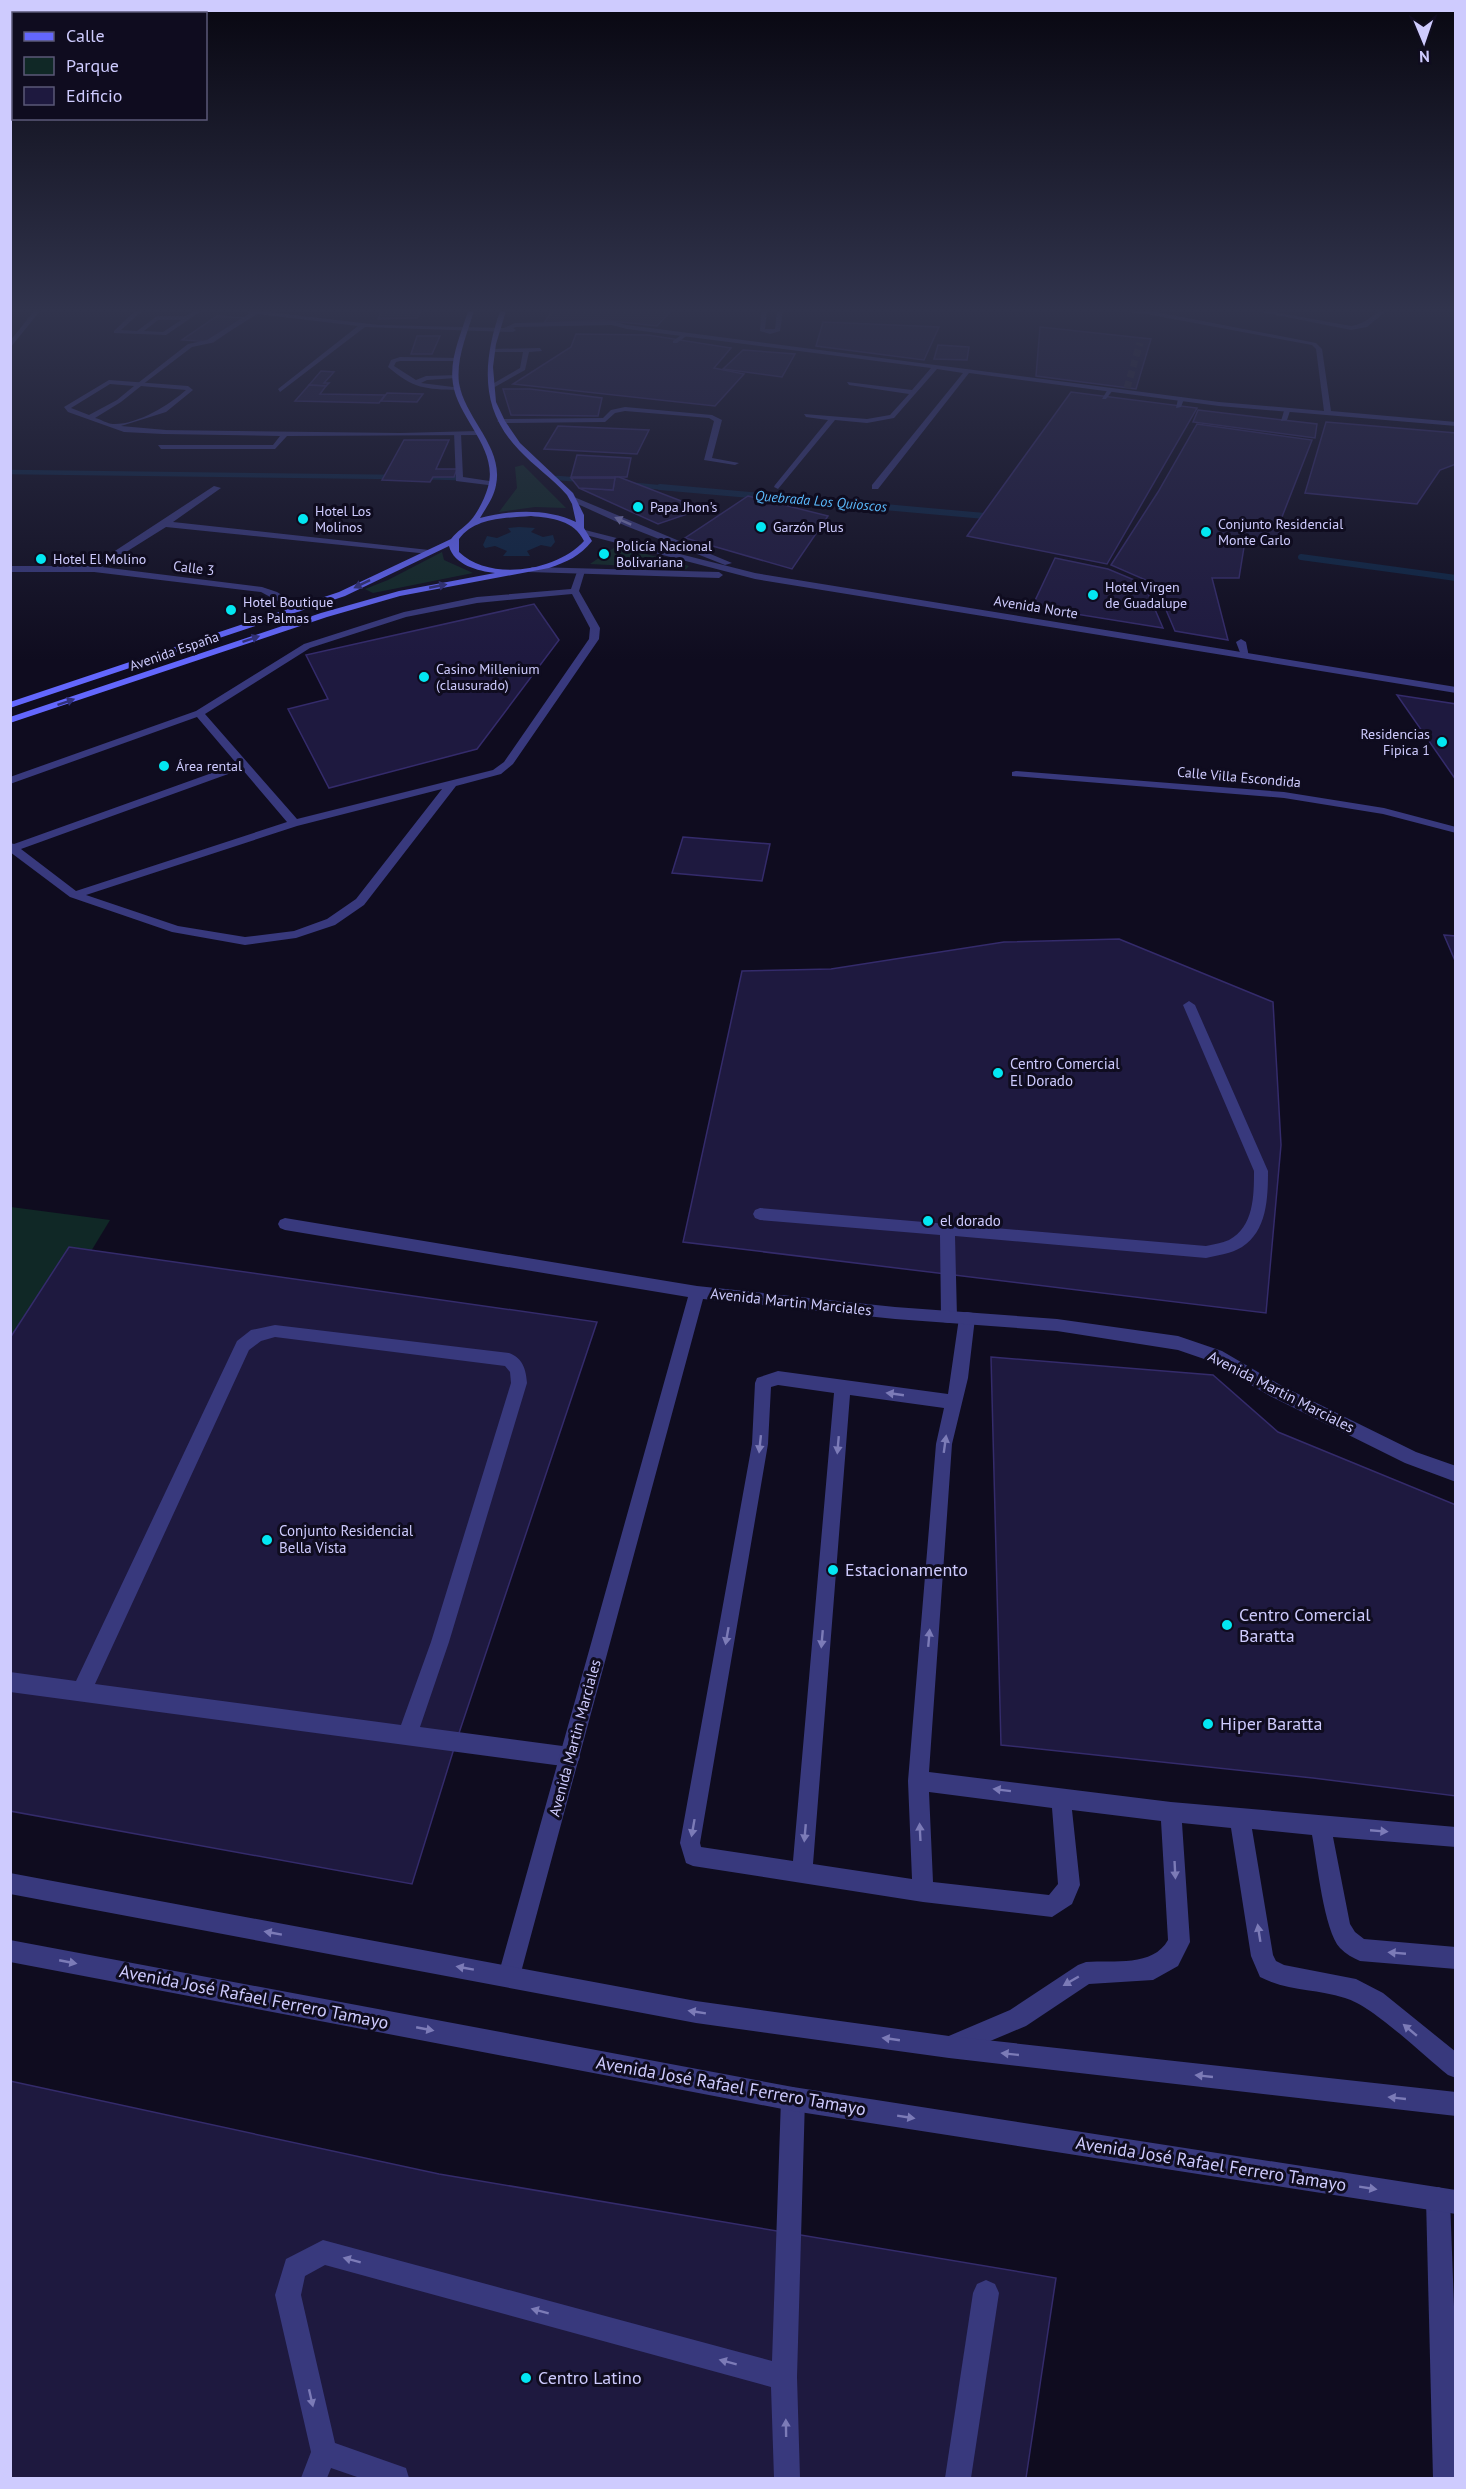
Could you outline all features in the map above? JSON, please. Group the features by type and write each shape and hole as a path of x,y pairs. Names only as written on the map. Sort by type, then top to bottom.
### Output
{"main road":[{"path":"473,524 493,484 492,461 475,427"},
{"path":"453,541 453,549 458,557 469,563 493,569 527,570 571,559 583,550 588,541 582,529 582,515 574,500 520,447 505,427"},
{"path":"473,524 500,517 531,514 568,520 582,529"},
{"name":"Avenida España","path":"10,705 342,594 453,541 460,532 473,524"},
{"name":"Avenida España","path":"10,720 324,615 399,594 527,570"}],"street":[{"path":"117,427 136,432 479,434"},
{"path":"716,427 708,460 735,463"},
{"path":"778,487 826,427"},
{"path":"875,487 923,427"},
{"path":"160,447 279,447 285,434"},
{"path":"457,434 459,479 493,484"},
{"path":"94,569 217,488"},
{"path":"574,500 723,560 755,576"},
{"path":"165,524 429,552"},
{"name":"Avenida Norte","path":"582,529 710,566 755,576 1455,690"},
{"name":"Calle 3","path":"10,569 94,569 262,591 274,594 298,609"},
{"path":"10,579 23,569"},
{"name":"Avenida Norte","path":"527,570 755,576"},
{"path":"74,896 294,823 497,772 508,764 594,639 595,628 575,591 581,571"},
{"path":"10,781 199,713 307,645 404,615 477,600 575,591"},
{"path":"1241,642 1246,655"},
{"path":"199,713 294,823"},
{"path":"11,847 243,765"},
{"name":"Calle Villa Escondida","path":"1016,774 1284,795 1384,811 1455,830"},
{"path":"11,847 74,896 176,929 245,941 296,934 331,922 360,902 453,784"},
{"path":"760,1214 1206,1252 1237,1243 1256,1221 1261,1196 1261,1171 1189,1005"},
{"path":"285,1224 697,1292"},
{"path":"923,1891 918,1780 945,1444 960,1378 958,1318 947,1230"},
{"name":"Avenida Martin Marciales","path":"510,1976 697,1292 958,1318 1057,1325 1178,1343 1216,1356 1276,1391 1411,1458 1455,1474"},
{"path":"81,1692 243,1347 257,1335 275,1331 509,1360 518,1370 519,1383 440,1642 407,1736"},
{"path":"953,1402 778,1378 763,1383 760,1444 690,1843 693,1856 923,1891 1052,1906 1064,1896 1069,1885 1060,1797"},
{"path":"802,1873 843,1386"},
{"path":"10,1682 570,1757"},
{"path":"918,1780 1171,1812 1455,1837"},
{"path":"948,2047 1018,2019 1048,1996 1086,1973 1153,1968 1170,1958 1179,1942 1171,1812"},
{"path":"1240,1817 1262,1956 1268,1969 1282,1976 1348,1988 1376,2001 1455,2067"},
{"path":"1321,1826 1340,1927 1347,1940 1360,1950 1455,1958"},
{"path":"10,1884 696,2012 948,2047 1455,2104"},
{"name":"Avenida José Rafael Ferrero Tamayo","path":"10,1951 793,2099 1447,2200"},
{"path":"787,2478 784,2377 793,2099"},
{"path":"1446,2478 1447,2200"},
{"path":"314,2478 324,2452 288,2295 295,2268 323,2252 784,2377"},
{"path":"958,2478 986,2293"},
{"path":"324,2452 396,2478"}],"green space":[{"path":"523,465 566,508 535,507 499,512 517,488 515,467"},
{"path":"621,543 646,554 689,566 686,569 590,564"},
{"path":"442,552 444,560 473,573 373,593 365,589 388,580"},
{"path":"11,1207 110,1220 11,1383"}],"water":[{"path":"508,528 535,528 531,532 543,537 553,535 555,542 551,547 541,545 527,551 530,556 503,556 507,551 495,546 485,548 483,545 487,536 497,538 511,532"}],"building":[{"path":"557,427 649,430 637,454 544,449"},
{"path":"1046,427 1186,427 1107,564 967,536"},
{"name":"Conjunto Residencial Monte Carlo","path":"1195,427 1220,427 1312,440 1280,522 1277,546 1245,541 1239,578 1212,578 1228,640 1175,631 1155,584 1111,565 1158,492"},
{"path":"1232,427 1317,427 1315,438"},
{"path":"1324,427 1387,427 1456,433 1456,464 1440,470 1417,504 1305,493"},
{"path":"404,440 449,440 436,469 457,469 454,477 433,477 430,482 382,480"},
{"path":"577,455 631,458 627,477 571,477"},
{"path":"615,477 702,509 658,524 579,488 613,490"},
{"path":"571,478 615,478 613,490 579,488"},
{"name":"Garzón Plus","path":"748,496 828,516 792,569 685,538"},
{"name":"Hotel Virgen de Guadalupe","path":"1055,558 1108,569 1144,584 1163,628 1032,607"},
{"name":"Casino Millenium (clausurado)","path":"534,604 559,640 477,749 329,788 288,709 328,699 306,655"},
{"name":"Residencias Fipica 1","path":"1397,695 1456,704 1456,780"},
{"path":"683,837 770,844 762,881 672,873"},
{"path":"1444,935 1456,936 1456,963"},
{"name":"Centro Comercial El Dorado","path":"1119,939 1273,1002 1281,1145 1266,1313 683,1242 742,971 831,969 1004,942"},
{"name":"Conjunto Residencial Bella Vista","path":"69,1247 597,1322 456,1742 412,1884 10,1811 10,1338"},
{"name":"Centro Comercial Baratta","path":"991,1357 1213,1375 1278,1432 1456,1505 1456,1796 1313,1778 1001,1745"},
{"name":"Centro Latino","path":"10,2081 439,2174 1056,2278 1026,2478 10,2478"}],"waterway":[{"name":"Quebrada Los Quioscos","path":"10,472 397,477"},
{"name":"Quebrada Los Quioscos","path":"419,477 456,478"},
{"name":"Quebrada Los Quioscos","path":"557,478 583,480"},
{"name":"Quebrada Los Quioscos","path":"626,484 677,489"},
{"name":"Quebrada Los Quioscos","path":"660,487 996,517"},
{"name":"Quebrada Los Quioscos","path":"1301,557 1456,578"}],"place":[{"name":"Papa Jhon's","path":"638,507"},
{"name":"Hotel Los Molinos","path":"303,519"},
{"name":"Garzón Plus","path":"761,527"},
{"name":"Conjunto Residencial Monte Carlo","path":"1206,532"},
{"name":"Policía Nacional Bolivariana","path":"604,554"},
{"name":"Hotel El Molino","path":"41,559"},
{"name":"Hotel Virgen de Guadalupe","path":"1093,595"},
{"name":"Hotel Boutique Las Palmas","path":"231,610"},
{"name":"Casino Millenium (clausurado)","path":"424,677"},
{"name":"Residencias Fipica 1","path":"1442,742"},
{"name":"Área rental","path":"164,766"},
{"name":"Centro Comercial El Dorado","path":"998,1073"},
{"name":"el dorado","path":"928,1221"},
{"name":"Conjunto Residencial Bella Vista","path":"267,1540"},
{"name":"Estacionamento","path":"833,1570"},
{"name":"Centro Comercial Baratta","path":"1227,1625"},
{"name":"Hiper Baratta","path":"1208,1724"},
{"name":"Centro Latino","path":"526,2378"}]}
